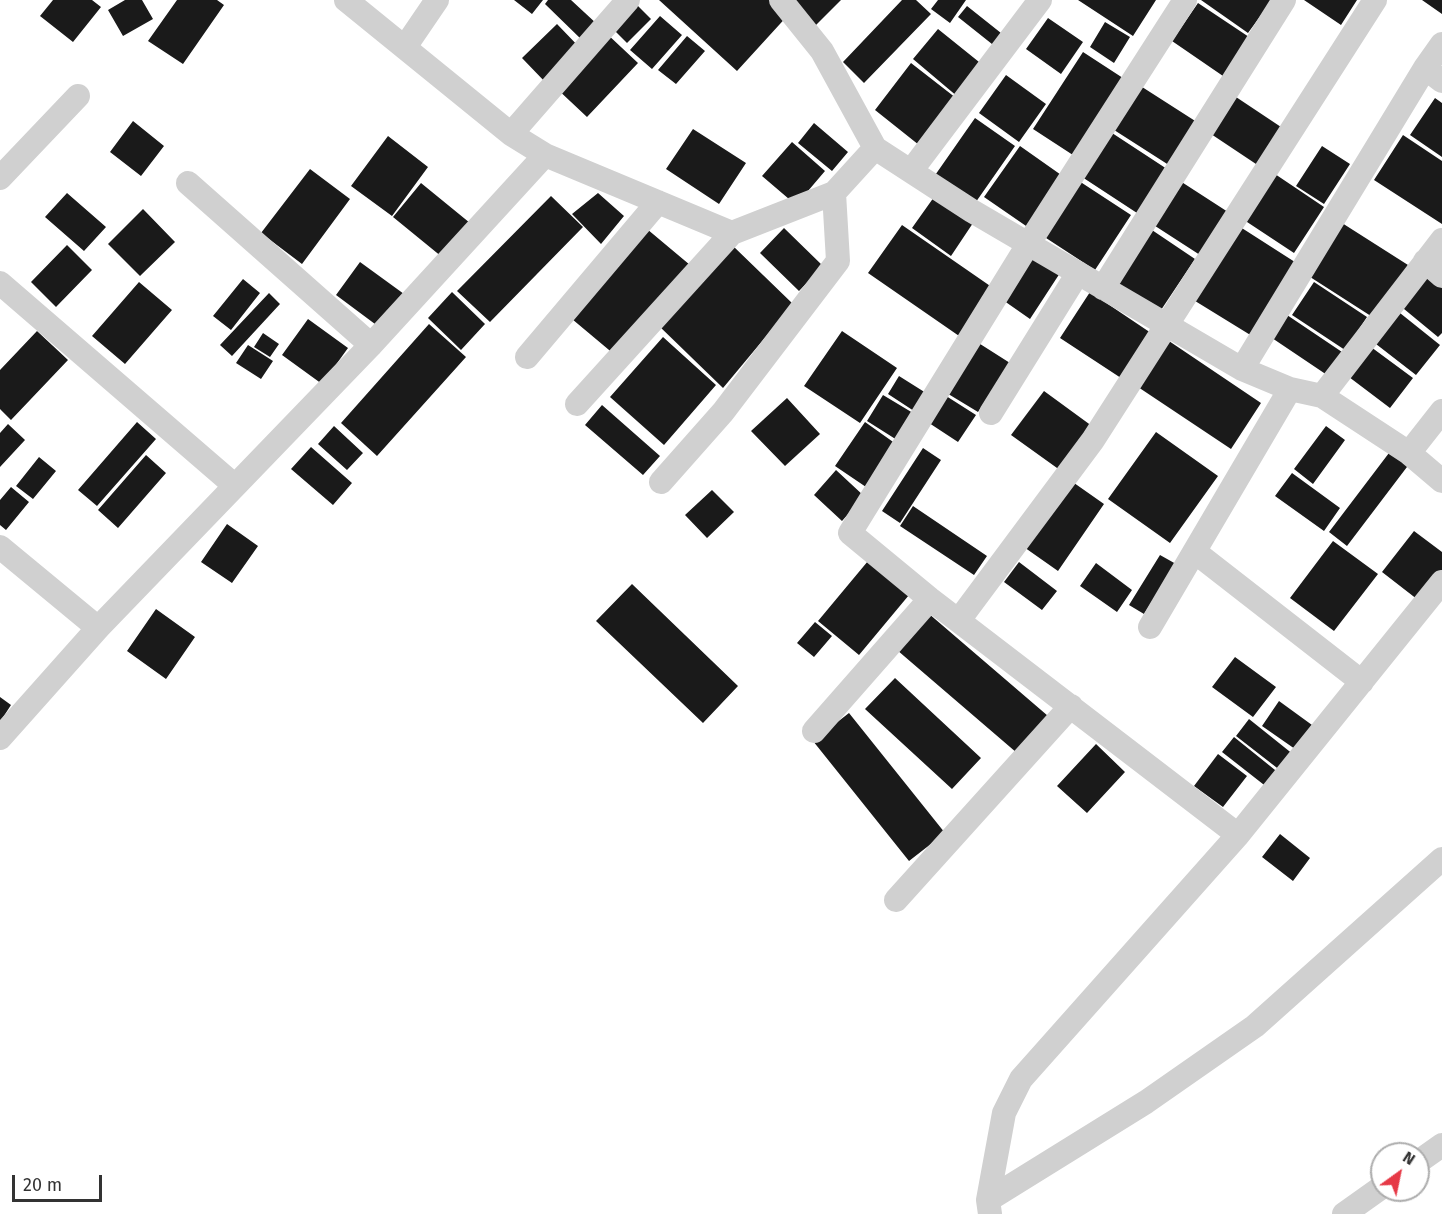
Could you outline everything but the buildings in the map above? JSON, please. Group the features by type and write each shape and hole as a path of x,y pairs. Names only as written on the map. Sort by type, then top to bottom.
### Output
{"street":[{"path":"346,0 511,134 545,155 732,233"},
{"path":"405,48 437,0"},
{"path":"511,134 628,0"},
{"path":"781,0 822,51 874,148 972,211 1029,243 1164,326 1242,369 1290,389 1322,396 1409,453 1442,481"},
{"path":"911,171 1040,0"},
{"path":"1185,0 1029,243 850,533 930,599 1238,835"},
{"path":"1103,288 1284,0"},
{"path":"960,620 1093,440 1375,0"},
{"path":"1242,369 1433,74 1442,44"},
{"path":"0,178 78,96"},
{"path":"578,404 732,233 834,193 874,148"},
{"path":"0,738 98,628 370,345 545,155"},
{"path":"188,183 370,345"},
{"path":"661,482 723,412 838,261 834,193"},
{"path":"527,357 658,202"},
{"path":"1322,396 1433,268 1442,240"},
{"path":"991,413 1078,273"},
{"path":"0,283 234,485"},
{"path":"1150,627 1290,389"},
{"path":"1409,453 1442,411"},
{"path":"0,547 98,628"},
{"path":"1195,552 1362,682"},
{"path":"989,1207 1004,1113 1021,1079 1238,835 1442,582"},
{"path":"814,731 930,599"},
{"path":"896,900 1071,706"},
{"path":"989,1207 1146,1102 1254,1026 1442,859"},
{"path":"1344,1214 1370,1196"}]}
